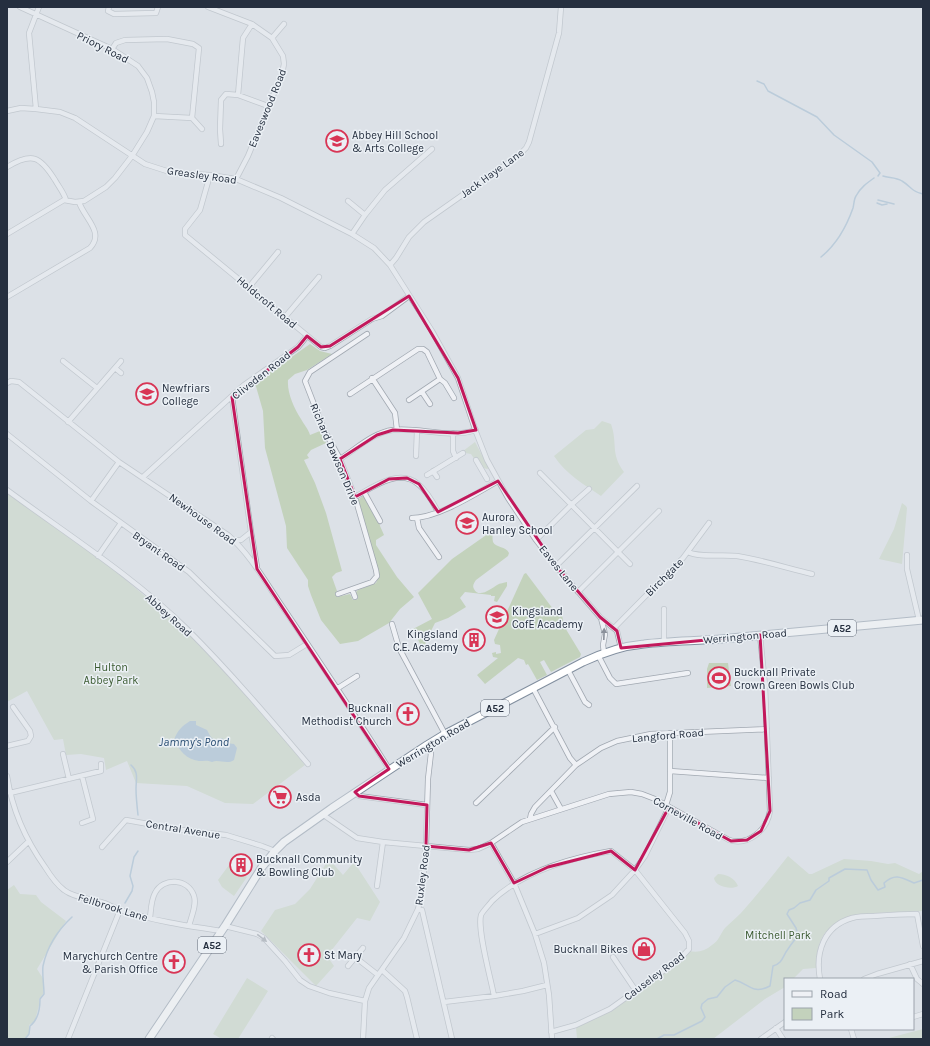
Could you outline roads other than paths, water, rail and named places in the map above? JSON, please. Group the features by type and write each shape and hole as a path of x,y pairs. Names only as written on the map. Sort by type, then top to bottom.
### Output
{"highway":[{"name":"Werrington Road","path":"149,1039 262,867 274,852 293,835 322,814 445,734 568,670 601,654 621,648 664,642 690,641 921,620"}],"street":[{"name":"Priory Road","path":"20,7 112,50 138,66 147,78 154,102 154,116 147,132 132,156 115,178 106,187 84,201 79,202"},
{"path":"36,109 29,33 39,7"},
{"path":"109,7 108,11 114,14 156,13 158,7"},
{"name":"Eaveswood Road","path":"208,7 252,24 272,38 283,56 284,64 282,74 248,156 236,179"},
{"name":"Jack Haye Lane","path":"390,265 409,237 424,222 518,156 526,148 554,54 559,33 561,7"},
{"path":"238,95 243,38 252,24"},
{"path":"272,38 284,24"},
{"path":"112,50 116,43 125,40 168,39 193,44 199,48 192,118"},
{"path":"221,144 221,100 226,94 238,95 268,106"},
{"name":"Greasley Road","path":"7,111 21,108 60,112 75,118 145,164 173,172 236,179 281,198 352,234 374,248 390,265 409,296"},
{"path":"154,116 192,118 202,129"},
{"path":"352,234 385,190 432,149"},
{"path":"7,167 24,158 39,161 48,168 66,200"},
{"name":"Holdcroft Road","path":"210,175 200,210 185,229 185,235 321,347 325,348 330,346 372,319 382,316 409,296"},
{"path":"7,234 66,200 79,202 94,229 96,240 90,248 7,297"},
{"path":"348,201 365,215"},
{"path":"249,287 278,252"},
{"path":"285,317 319,277"},
{"name":"Eaves Lane","path":"409,296 432,331 458,378 476,431 498,481 536,540 556,566 600,617 614,628"},
{"name":"Richard Dawson Drive","path":"338,594 372,582 377,576 355,497 340,459 324,430 305,381 310,372 367,334"},
{"name":"Cliveden Road","path":"143,477 244,385 298,347 307,336"},
{"path":"350,394 372,378 418,349 423,349 427,352 440,378 445,383 454,398"},
{"path":"63,361 97,388"},
{"path":"68,422 121,361"},
{"path":"115,368 121,373"},
{"path":"372,378 395,413 397,430"},
{"path":"409,400 440,378"},
{"name":"Newhouse Road","path":"7,383 11,381 19,382 119,462 234,540 257,569 338,688 389,769"},
{"path":"422,392 430,404"},
{"path":"232,397 257,569"},
{"path":"340,459 377,435 393,430 453,433 476,431"},
{"path":"416,456 417,431"},
{"path":"453,433 452,451 456,458"},
{"name":"Bryant Road","path":"7,434 91,501 189,572 276,656 289,655 307,644"},
{"path":"427,475 463,453"},
{"path":"476,460 487,479"},
{"path":"91,501 119,462"},
{"path":"484,474 492,470"},
{"path":"433,471 436,476"},
{"path":"540,473 630,564"},
{"path":"355,497 389,479 407,478 419,484 426,491 438,512"},
{"path":"439,557 419,528 415,518 438,512 466,499 498,481"},
{"path":"556,566 638,486"},
{"path":"536,540 589,489"},
{"name":"Abbey Road","path":"7,490 98,556 145,593 186,629 245,690 308,764"},
{"path":"364,492 380,521"},
{"path":"578,592 659,511"},
{"path":"98,556 121,523"},
{"name":"Birchgate","path":"614,628 688,552 709,523"},
{"path":"234,540 241,540 251,532"},
{"path":"688,552 696,555 724,555 739,557 812,574"},
{"path":"907,555 907,569 921,620"},
{"path":"352,589 355,598"},
{"path":"664,609 664,642"},
{"name":"Eaves Lane","path":"600,617 605,634 601,654"},
{"path":"392,624 399,648 445,734"},
{"path":"614,628 619,636 621,648"},
{"name":"Corneville Road","path":"322,814 357,838 383,842 469,850 478,849 491,843 519,823 609,794 623,792 646,796 668,806 729,840 737,842 747,840 760,832 768,821 770,811 767,729 763,659 760,635"},
{"path":"601,654 610,678 616,684 688,673"},
{"path":"568,670 585,702 590,705"},
{"path":"338,688 357,676"},
{"path":"533,688 555,727 570,758 576,765"},
{"path":"7,746 28,741 31,736 30,731 14,707"},
{"path":"476,803 555,727"},
{"name":"Langford Road","path":"530,819 533,810 576,765 601,748 617,741 644,735 767,729"},
{"path":"535,934 578,918 612,895 635,870 645,856 668,806 670,733"},
{"name":"Ruxley Road","path":"363,1039 365,1001 369,988 404,938 418,909 422,892 426,846 428,779 431,753 427,745"},
{"path":"63,754 69,779"},
{"path":"10,793 101,771 101,764"},
{"path":"670,770 769,778"},
{"name":"Fellbrook Lane","path":"7,776 10,793 19,822 28,842 52,877 64,890 71,894 102,902 120,910 150,918 189,926 223,928 257,934 264,938 300,980 309,986 332,994 365,1001"},
{"path":"82,776 93,820 82,823"},
{"path":"551,791 561,809"},
{"path":"355,792 359,796 428,805"},
{"name":"Central Avenue","path":"102,847 126,820 182,830 226,835 262,846 274,852"},
{"path":"7,862 28,842"},
{"path":"377,886 383,842"},
{"path":"491,843 514,882 535,934 544,963 552,1039"},
{"path":"494,996 481,931 481,915 499,894 514,882 548,867 590,855 611,851 635,870"},
{"name":"Causeley Road","path":"551,1032 576,1025 610,1009 636,991 686,953 689,949 689,941 685,933 635,870"},
{"path":"150,918 154,894 159,887 165,883 173,881 179,882 191,890 194,896 194,904 189,926"},
{"path":"418,909 422,910 452,1039"},
{"path":"68,1039 120,910"},
{"path":"820,978 818,965 824,940 832,929 854,917 917,914 923,946"},
{"path":"348,966 363,948"},
{"path":"356,957 378,975"},
{"path":"613,957 636,991"},
{"path":"867,978 923,961"},
{"path":"910,964 917,979 923,984"},
{"path":"382,970 404,991 407,997 417,1039"},
{"path":"444,1002 494,996 547,985"},
{"path":"761,1039 784,1023"},
{"path":"776,1028 783,1039"}],"water":[{"name":"Jammy's Pond","path":"190,721 196,721 196,725 207,730 214,739 216,740 222,738 226,743 234,744 237,748 234,760 229,762 199,761 194,760 184,754 174,740 180,729"}],"waterway":[{"path":"757,81 764,84 768,91 817,117 834,135 872,162 880,173 878,176"},
{"path":"883,176 900,180 913,190 923,194"},
{"path":"821,257 832,247 844,229 858,193 874,178"},
{"path":"878,200 894,204"},
{"path":"877,203 882,205 887,204"},
{"path":"131,765 135,770 136,776 138,815"},
{"path":"125,903 132,891 133,886 130,876 134,857 138,851"},
{"path":"657,1039 664,1035 674,1035 702,1021 705,1017 701,1008 702,1004 708,999 717,997 725,987 735,980 755,989 770,986 773,966 781,961 798,935 796,928 787,914 789,910 800,903 810,900 816,890 829,881 829,878 845,869 867,870 871,880 878,890 885,887 884,883 895,877 914,883 923,880"},
{"path":"25,1039 29,1034 30,1026 37,1017 40,999 44,994 43,966 47,952 62,927 72,917"}],"place":[{"name":"Abbey Hill School & Arts College","path":"337,141"},
{"name":"Newfriars College","path":"147,394"},
{"name":"Aurora Hanley School","path":"467,523"},
{"name":"Kingsland CofE Academy","path":"497,617"},
{"name":"Kingsland C.E. Academy","path":"474,640"},
{"name":"Bucknall Private Crown Green Bowls Club","path":"719,678"},
{"name":"Bucknall Methodist Church","path":"408,714"},
{"name":"Asda","path":"280,797"},
{"name":"Bucknall Community & Bowling Club","path":"241,865"},
{"name":"Bucknall Bikes","path":"644,949"},
{"name":"St Mary","path":"309,955"},
{"name":"Marychurch Centre & Parish Office","path":"174,962"}],"park label":[{"name":"Hulton Abbey Park","path":"111,673"},
{"name":"Mitchell Park","path":"778,935"}]}
